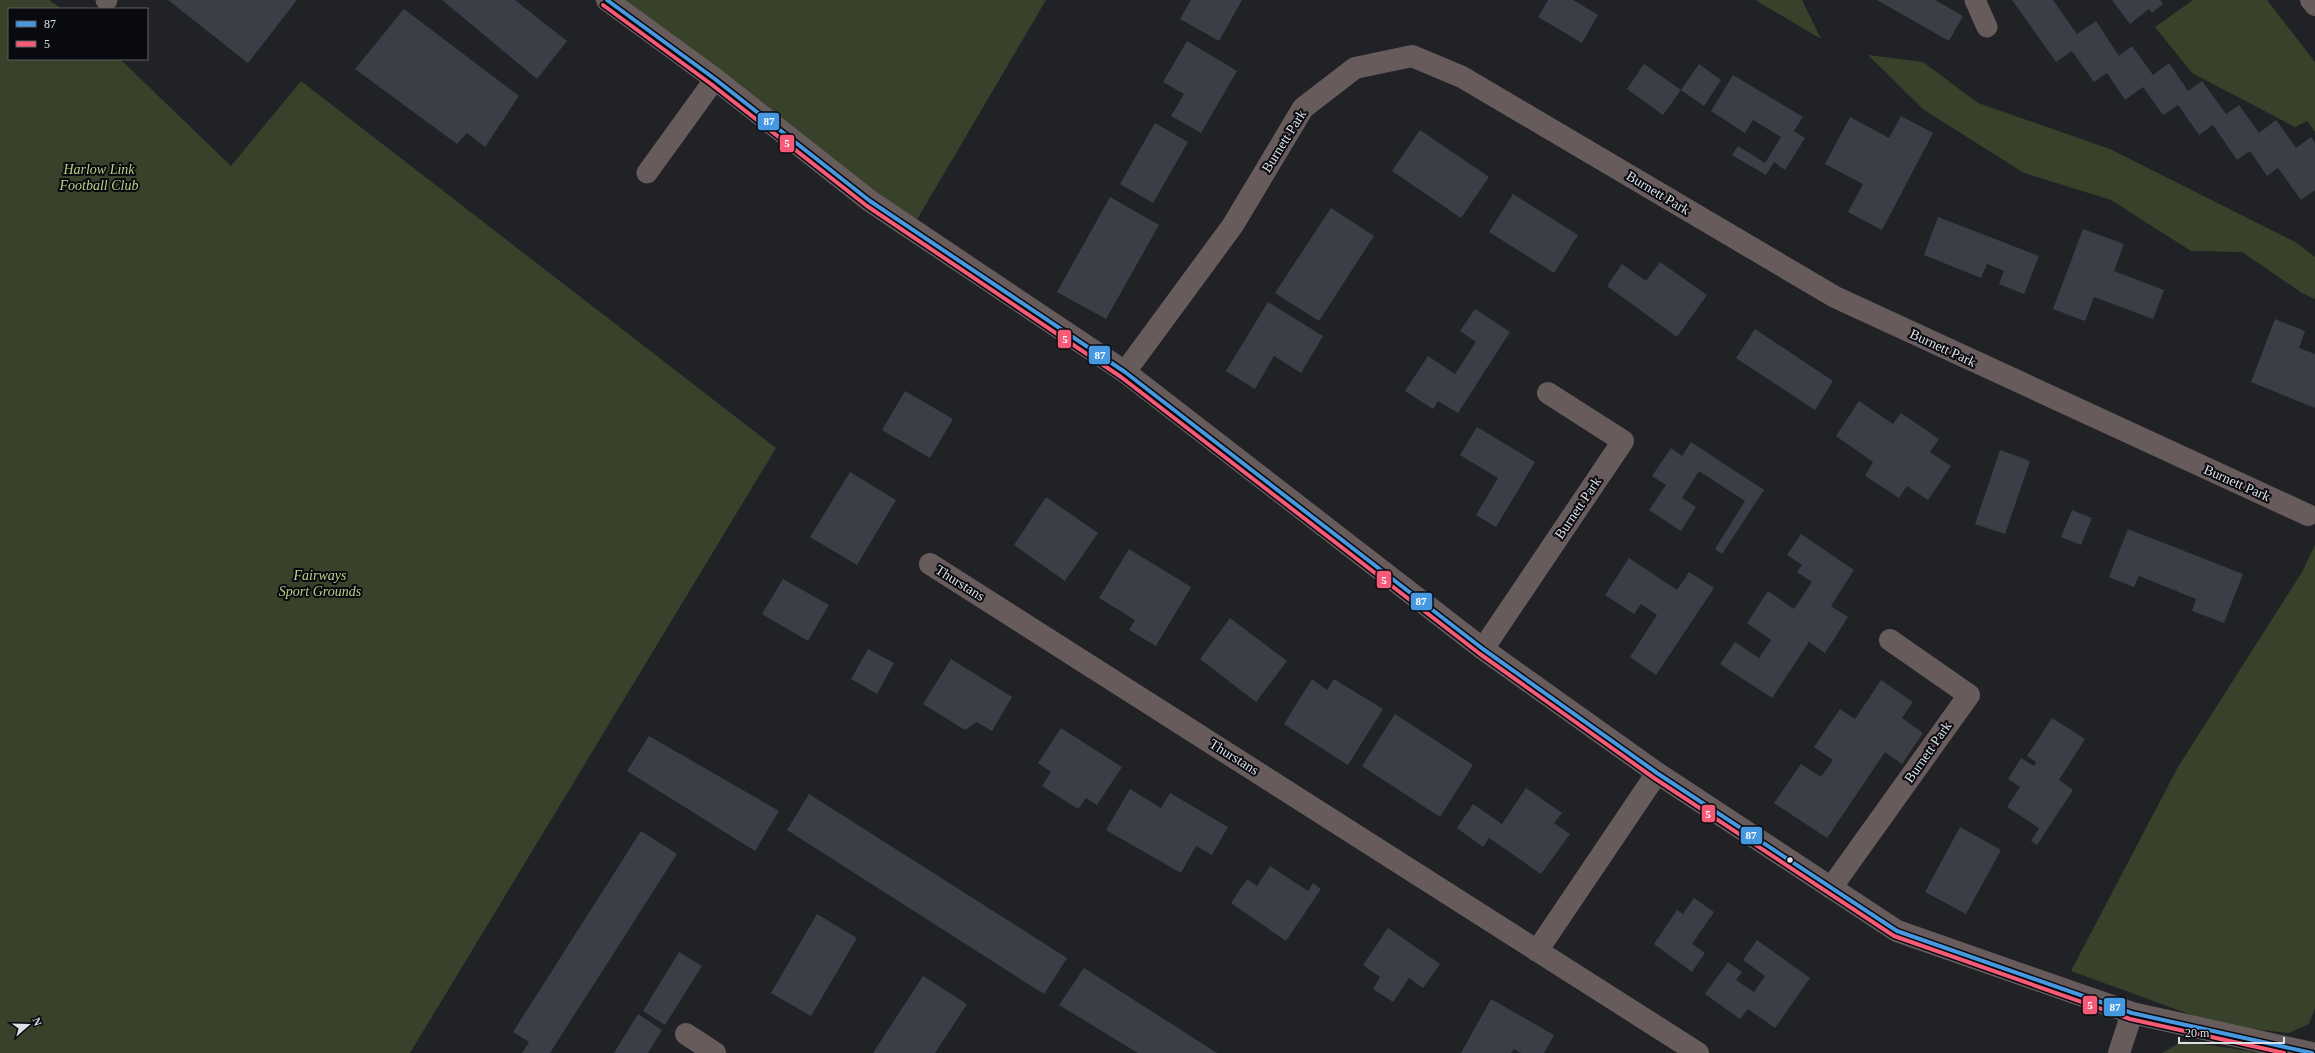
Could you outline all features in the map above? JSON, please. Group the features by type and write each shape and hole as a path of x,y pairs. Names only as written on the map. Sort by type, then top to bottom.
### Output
{"street":[{"path":"607,0 714,79 870,201 1125,372 1483,649 1657,773 1897,931 2132,1012 2312,1053"},
{"path":"2311,0 2315,5"},
{"name":"Burnett Park","path":"1125,372 1233,225 1302,108 1355,68 1412,56 1462,77 1835,297 2000,375 2308,515"},
{"name":"Burnett Park","path":"1483,649 1623,441 1548,393"},
{"name":"Thurstans","path":"930,564 1698,1053"},
{"name":"Burnett Park","path":"1831,888 1969,695 1890,640"},
{"path":"1537,951 1657,773"},
{"path":"2119,1053 2132,1012"},
{"path":"686,1034 715,1053"}],"lane":[{"path":"1975,0 1987,27"},
{"path":"647,173 714,79"}],"green space":[{"name":"Fairways Sport Grounds","path":"0,0 49,0 61,8 8,8 8,60 121,60 231,166 301,81 776,448 410,1053 0,1053"},
{"path":"595,0 1046,0 912,228"},
{"path":"1755,0 1802,0 1821,39"},
{"path":"2193,0 2267,0 2315,62 2315,132 2307,121 2295,127 2192,73 2155,27"},
{"path":"1868,55 1923,62 1978,103 2110,149 2297,243 2315,257 2315,299 2302,293 2242,252 2191,251 2111,200 2024,173 1924,110"},
{"path":"2315,545 2315,1008 2309,1024 2289,1033 2219,1025 2071,971 2178,767 2302,572"},
{"path":"2183,1041 2262,1053 2162,1053"}],"building":[{"path":"168,0 297,0 248,63"},
{"path":"442,0 515,0 567,41 537,79"},
{"path":"1191,0 1242,0 1219,41 1180,19"},
{"path":"1548,0 1573,0 1598,15 1582,43 1538,17"},
{"path":"1877,0 1935,0 1963,16 1949,41"},
{"path":"2012,0 2053,0 2077,34 2096,21 2119,56 2132,46 2153,75 2169,63 2188,91 2202,81 2226,114 2239,105 2259,133 2276,120 2296,148 2311,137 2315,143 2315,190 2301,200 2278,168 2267,176 2250,151 2237,160 2213,125 2199,135 2178,105 2163,115 2143,87 2125,100 2107,73 2094,82 2072,51 2056,62"},
{"path":"2112,0 2160,0 2163,4 2152,13 2149,9 2130,24"},
{"path":"404,9 519,96 485,147 467,133 457,144 355,69"},
{"path":"1187,41 1237,71 1201,133 1171,116 1184,94 1163,82"},
{"path":"1644,64 1681,90 1663,115 1627,89"},
{"path":"1699,64 1721,80 1704,106 1681,90"},
{"path":"1733,75 1803,117 1794,131 1805,138 1785,170 1774,162 1766,175 1732,155 1738,146 1765,163 1781,137 1753,120 1745,133 1711,111"},
{"path":"1901,116 1933,133 1882,230 1848,212 1863,184 1825,164 1850,117 1889,138"},
{"path":"1155,123 1188,142 1153,203 1120,184"},
{"path":"1420,130 1489,177 1461,218 1392,171"},
{"path":"1513,194 1578,235 1554,273 1489,232"},
{"path":"1110,197 1159,225 1106,319 1057,292"},
{"path":"1331,208 1374,236 1319,321 1275,293"},
{"path":"1938,217 2039,256 2024,294 1999,284 2004,271 1987,264 1981,278 1924,255"},
{"path":"2083,229 2124,244 2114,271 2164,290 2153,319 2094,297 2085,321 2053,309"},
{"path":"1660,262 1707,295 1677,337 1607,286 1622,264 1646,281"},
{"path":"1268,302 1323,336 1301,373 1274,356 1255,389 1226,371"},
{"path":"1475,309 1510,332 1458,413 1438,401 1433,409 1405,391 1428,356 1455,374 1476,342 1460,331"},
{"path":"2275,319 2305,331 2299,348 2315,354 2315,408 2251,382"},
{"path":"1755,329 1833,381 1815,410 1736,358"},
{"path":"905,391 953,419 930,458 882,430"},
{"path":"1859,401 1893,424 1901,413 1939,439 1930,452 1951,466 1928,500 1907,486 1899,498 1865,476 1873,462 1836,436"},
{"path":"1477,427 1535,462 1496,527 1476,515 1498,478 1460,455"},
{"path":"1691,442 1764,490 1722,554 1715,549 1745,501 1699,471 1682,498 1696,507 1681,531 1649,510 1666,485 1652,476 1671,448 1682,456"},
{"path":"2000,450 2030,461 2005,534 1975,524"},
{"path":"850,472 896,500 857,565 810,537"},
{"path":"1046,497 1098,533 1065,581 1014,545"},
{"path":"2072,510 2092,518 2081,545 2061,537"},
{"path":"2128,529 2243,574 2224,623 2192,611 2196,599 2139,576 2134,587 2109,577"},
{"path":"1801,534 1854,570 1831,606 1848,617 1825,653 1809,642 1772,698 1720,664 1735,642 1759,658 1771,640 1747,623 1768,591 1794,609 1812,582 1797,572 1802,565 1787,555"},
{"path":"1129,549 1191,587 1156,646 1129,630 1135,620 1099,598"},
{"path":"1629,558 1677,590 1689,572 1714,588 1656,675 1630,657 1657,615 1641,604 1634,614 1605,595"},
{"path":"783,579 829,605 808,641 762,614"},
{"path":"1230,618 1287,661 1256,702 1200,659"},
{"path":"868,649 894,663 877,694 851,679"},
{"path":"951,659 1012,697 992,731 977,722 965,730 923,704"},
{"path":"1312,679 1327,690 1334,679 1383,709 1348,765 1284,724"},
{"path":"1881,680 1913,702 1902,718 1923,733 1902,764 1885,752 1827,838 1774,803 1801,764 1821,777 1833,760 1814,747 1840,709 1855,719"},
{"path":"1395,714 1473,765 1440,817 1362,766"},
{"path":"2052,718 2085,739 2059,780 2073,790 2037,845 2031,841 2039,828 2007,807 2020,787 2008,779 2021,758 2034,766 2036,762 2027,756"},
{"path":"1061,728 1122,767 1097,805 1086,798 1078,809 1042,786 1051,772 1038,763"},
{"path":"649,736 779,811 755,851 627,771"},
{"path":"1526,788 1562,813 1554,823 1570,834 1541,874 1489,838 1483,847 1457,828 1473,804 1502,824"},
{"path":"1130,789 1161,808 1170,793 1228,827 1212,855 1196,846 1181,873 1106,830"},
{"path":"809,794 1067,958 1044,994 787,830"},
{"path":"1960,827 2001,850 1966,914 1925,892"},
{"path":"641,831 677,854 550,1053 522,1053 529,1042 513,1032"},
{"path":"1270,866 1308,891 1313,883 1321,889 1286,941 1231,903 1247,879 1257,886"},
{"path":"1694,898 1714,912 1692,944 1705,953 1692,972 1654,944 1677,910 1683,914"},
{"path":"817,914 857,938 811,1016 771,993"},
{"path":"1388,928 1440,964 1423,988 1409,978 1393,1002 1373,989 1380,977 1363,965"},
{"path":"1757,940 1810,978 1775,1028 1748,1009 1740,1019 1705,994 1728,962 1742,972 1736,980 1754,992 1765,976 1743,960"},
{"path":"679,952 702,966 665,1025 643,1011"},
{"path":"1084,968 1217,1053 1138,1053 1059,1005"},
{"path":"923,976 967,1004 935,1053 873,1053"},
{"path":"1491,999 1554,1035 1544,1053 1521,1053 1514,1049 1511,1053 1461,1053"},
{"path":"638,1014 662,1030 648,1053 614,1053"}],"transit line":[{"name":"87","path":"607,0 715,79 870,201 1125,372 1483,649 1657,773 1897,931 2132,1013 2312,1053"},
{"name":"5","path":"603,5 711,84 867,206 1121,377 1480,654 1654,778 1894,936 2130,1019 2284,1053"}],"park label":[{"name":"Harlow Link Football Club","path":"99,178"}]}
